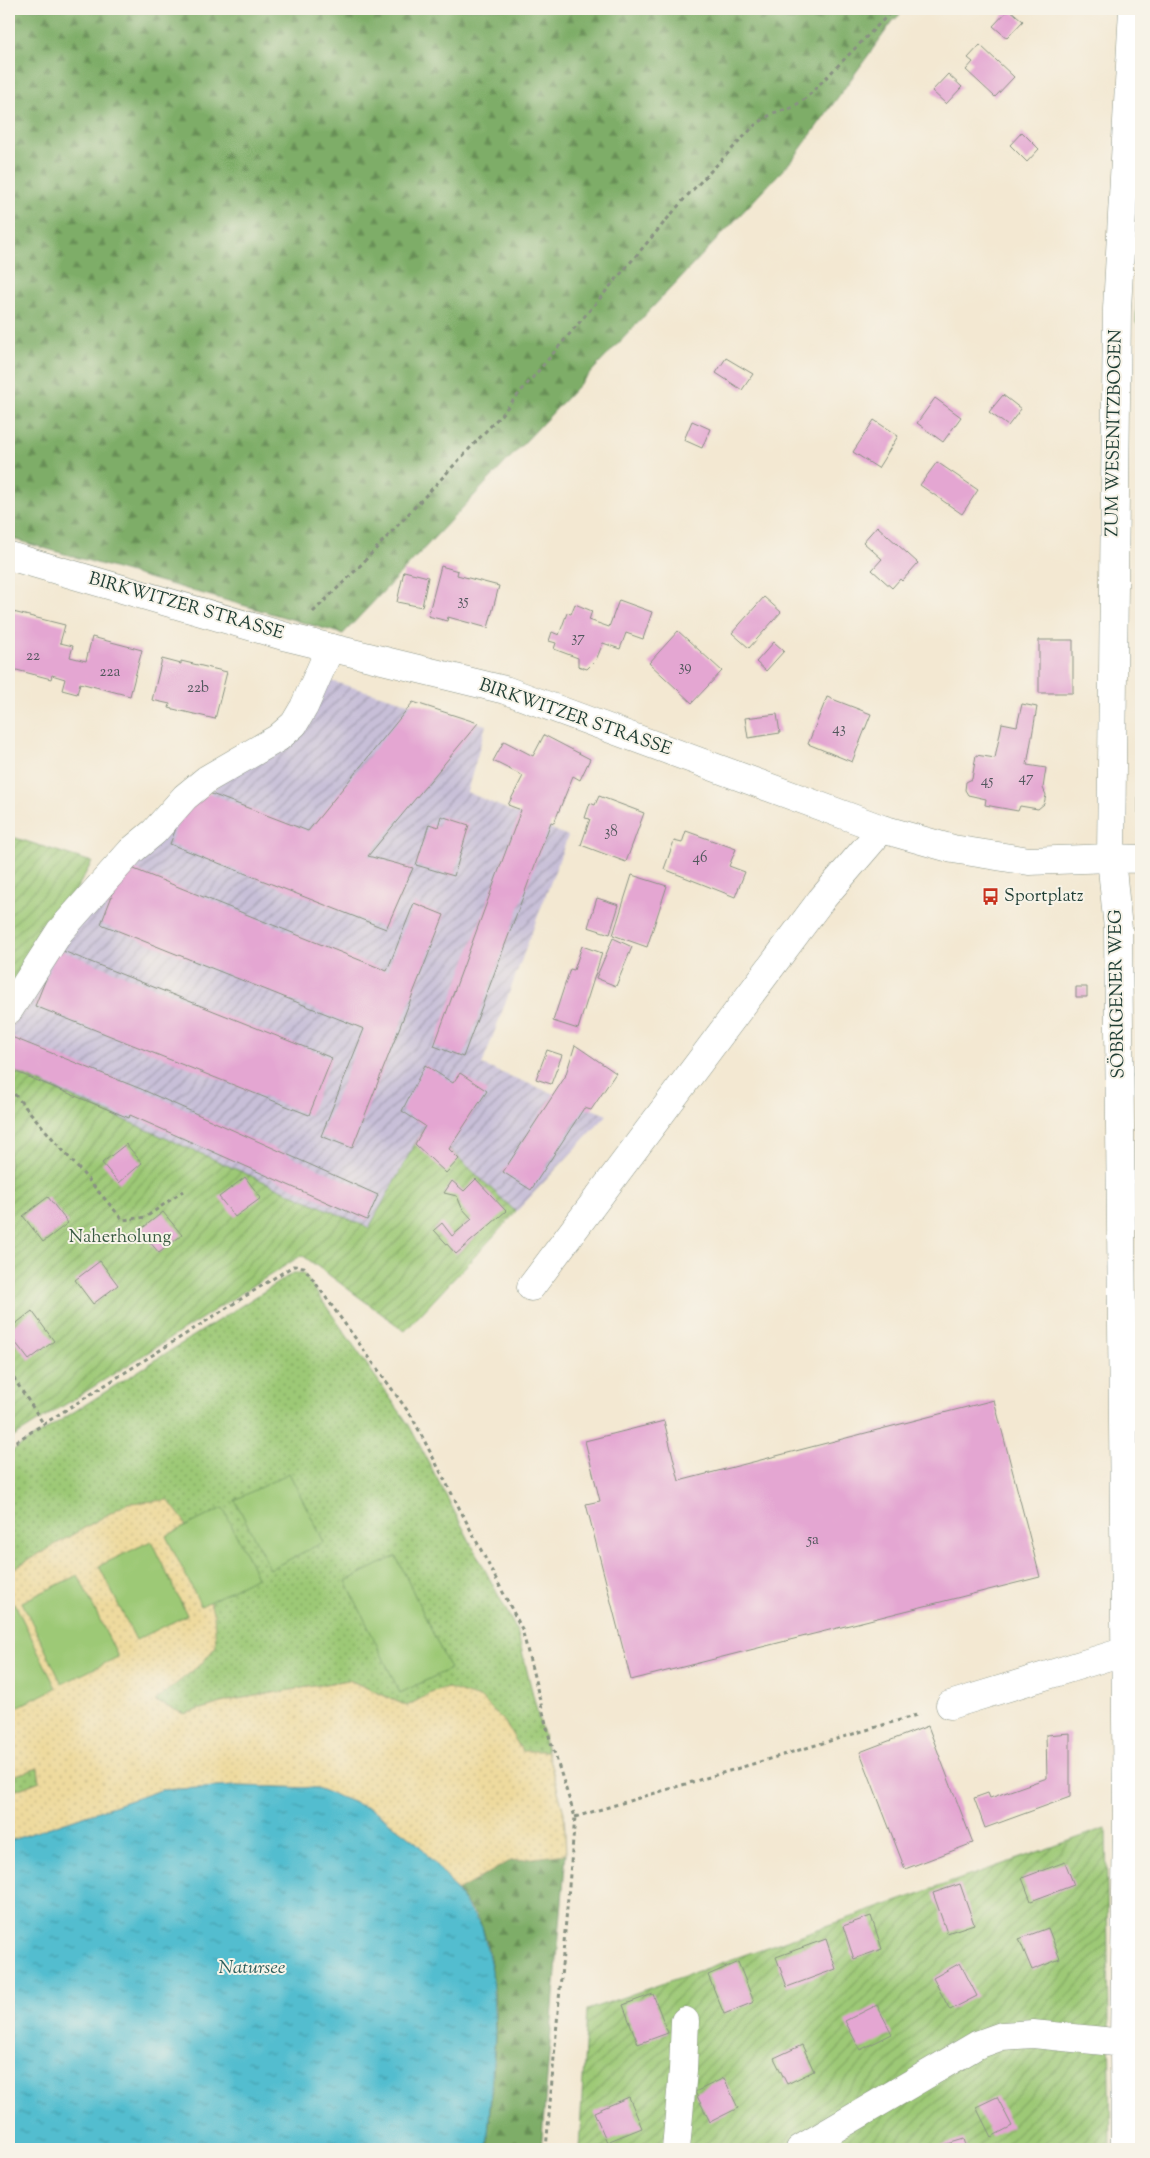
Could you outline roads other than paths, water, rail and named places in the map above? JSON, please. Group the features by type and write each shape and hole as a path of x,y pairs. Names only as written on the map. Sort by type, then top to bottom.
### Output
{"street":[{"name":"ZUM WESENITZBOGEN","path":"1111,858 1117,309 1133,9"},
{"name":"BIRKWITZER STRASSE","path":"9,556 287,637 505,690 882,829 953,849 1029,861 1111,858 1141,859"},
{"path":"9,1010 60,931 131,851 154,832 185,797 207,779 278,738 294,724 304,708 330,648"},
{"path":"531,1287 821,900 882,829"},
{"name":"SÖBRIGENER WEG","path":"1111,858 1118,929 1128,1818 1133,1965 1124,2043 1125,2149"},
{"path":"950,1705 1126,1651"},
{"path":"676,2149 685,2021"},
{"path":"800,2149 977,2045 1002,2036 1033,2034 1124,2043"}],"water":[{"name":"Natursee","path":"236,1786 317,1788 375,1811 417,1843 448,1879 482,1927 492,1971 495,2031 487,2149 9,2149 9,1841 161,1790"}],"place":[{"name":"Sportplatz","path":"990,897"}],"park label":[{"name":"Naherholung","path":"120,1238"}]}
